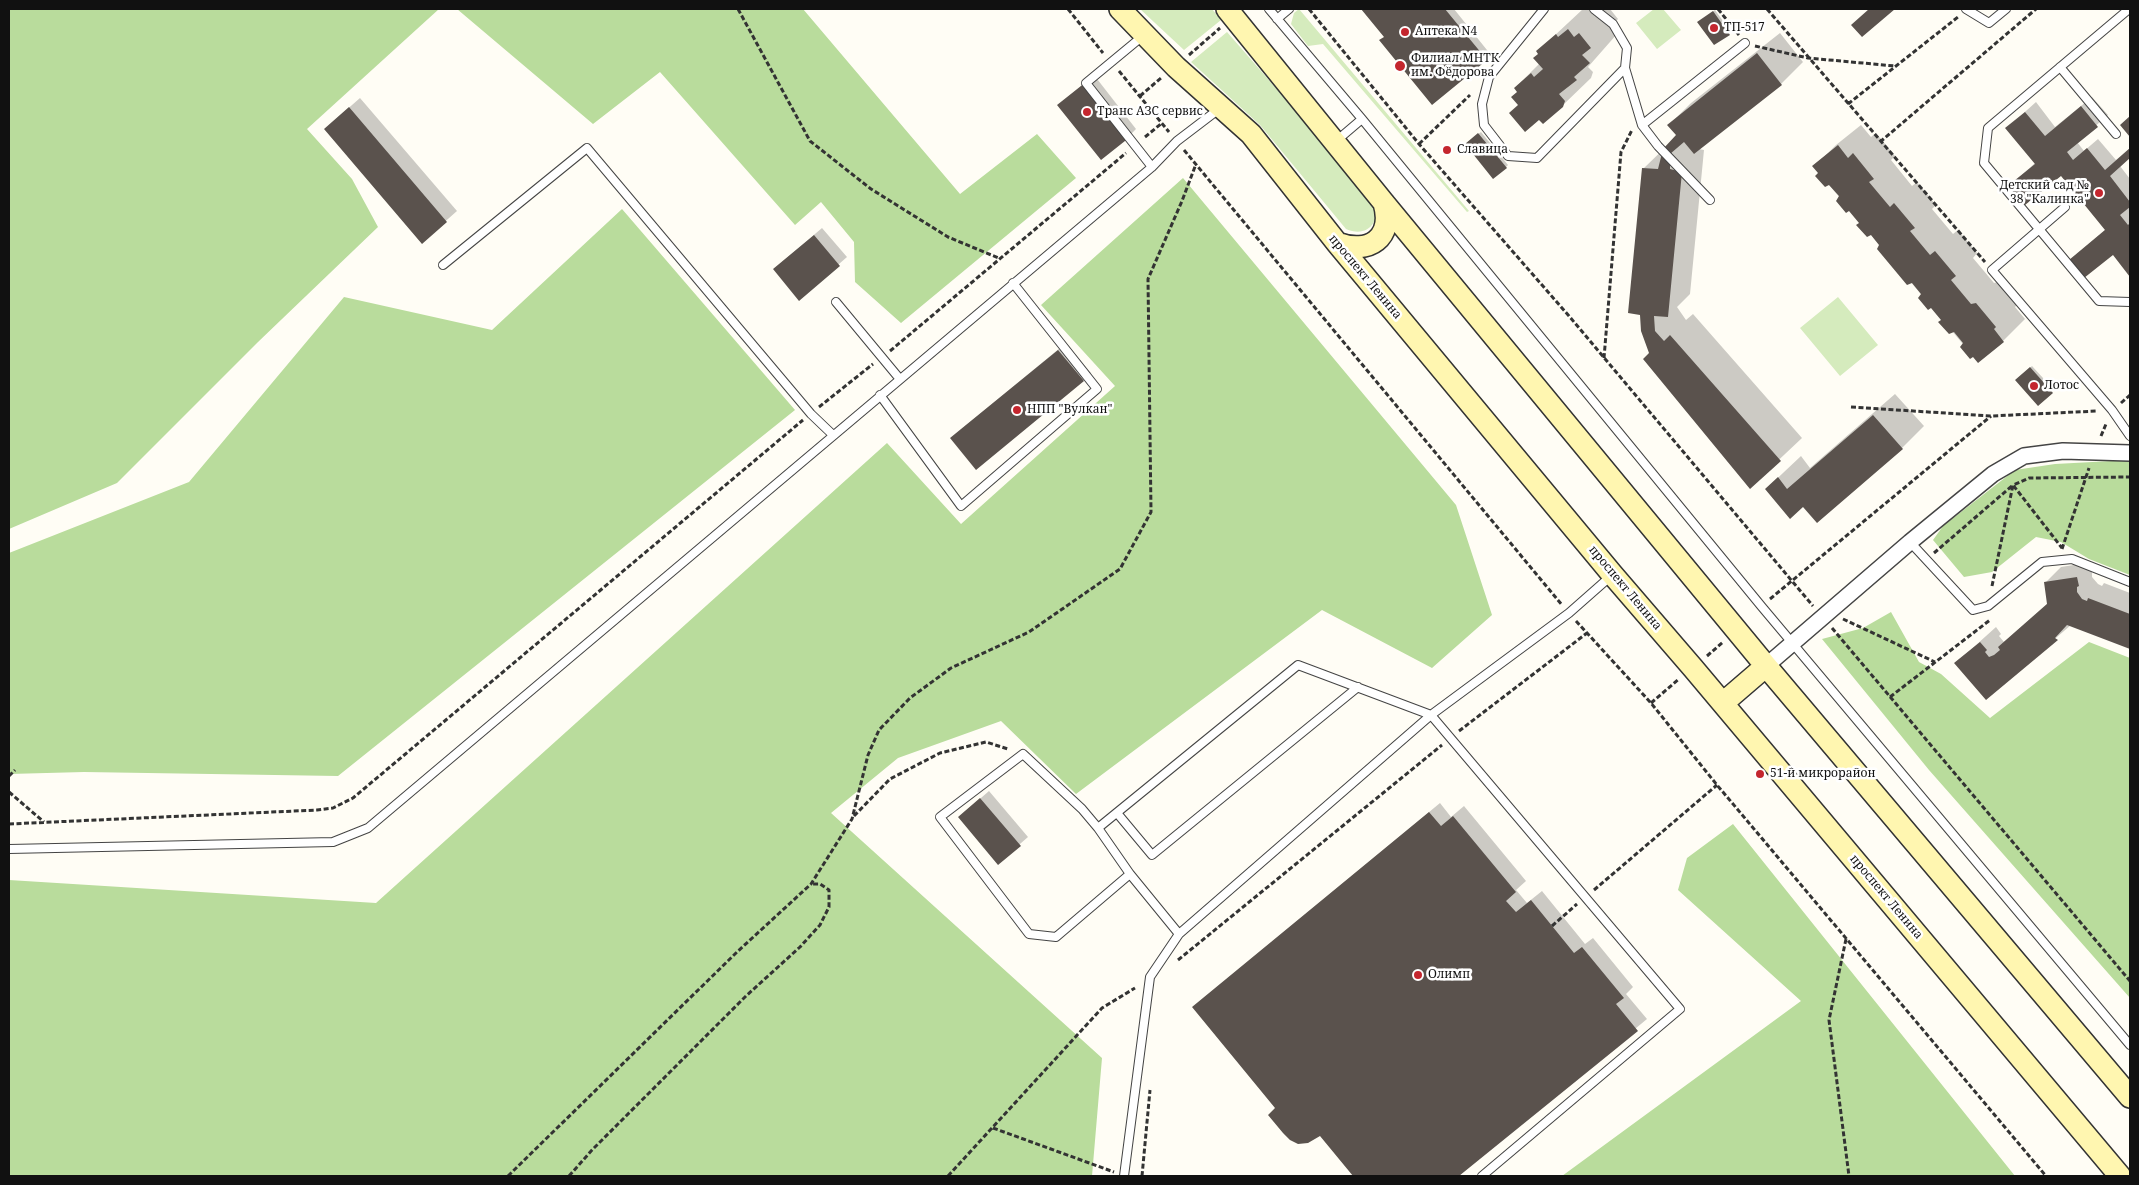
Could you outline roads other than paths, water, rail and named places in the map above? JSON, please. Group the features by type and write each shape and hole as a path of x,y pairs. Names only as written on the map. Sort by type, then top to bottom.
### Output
{"main road":[{"name":"проспект Ленина","path":"1120,9 1176,67 1250,134 1337,243 1612,574 2120,1176"},
{"path":"1230,13 1334,143 1766,666 2130,1097"},
{"path":"1337,243 1349,248 1360,248 1377,240 1386,225 1387,215 1384,203"},
{"path":"1723,704 1766,666"}],"street":[{"path":"1766,666 1910,542 1993,474 2024,456 2063,451 2130,453"}],"lane":[{"path":"1269,9 1362,119 1762,607 2130,1045"},
{"path":"1277,19 1289,9"},
{"path":"1544,9 1489,77 1482,104 1484,125 1508,156 1536,158 1626,68"},
{"path":"1594,9 1613,24 1627,48 1626,68 1642,125 1658,146 1710,200"},
{"path":"1966,9 1989,23 2006,9"},
{"path":"2129,9 1988,128 1984,164 2100,301 2130,302"},
{"path":"1145,33 1086,83 1152,167"},
{"path":"1642,125 1745,43"},
{"path":"2060,67 2116,134"},
{"path":"9,849 333,842 368,828 899,378 1152,167 1177,141 1220,107"},
{"path":"1334,143 1362,119"},
{"path":"443,265 588,148 811,414 833,435"},
{"path":"2065,206 1992,270 2112,410 2130,436"},
{"path":"880,395 961,506 1097,389 1013,283"},
{"path":"836,302 899,378"},
{"path":"1910,542 1973,610 1988,606 2042,562 2072,559 2130,582"},
{"path":"1124,1176 1150,977 1178,934 1431,715 1569,613 1612,574"},
{"path":"1098,828 1298,665 1431,715 1680,1009 1482,1176"},
{"path":"1118,813 1152,855 1358,687"},
{"path":"1130,874 1056,937 1029,934 940,816 1023,754 1082,808 1130,874 1178,934"}],"place":[{"name":"ТП-517","path":"1714,28"},
{"name":"Аптека N4","path":"1405,32"},
{"name":"Филиал МНТК им. Фёдорова","path":"1400,66"},
{"name":"Транс АЗС сервис","path":"1087,112"},
{"name":"Славица","path":"1447,150"},
{"name":"Детский сад № 38 \"Калинка\"","path":"2099,193"},
{"name":"Лотос","path":"2034,386"},
{"name":"НПП \"Вулкан\"","path":"1017,410"},
{"name":"51-й микрорайон","path":"1760,774"},
{"name":"Олимп","path":"1418,975"}]}
